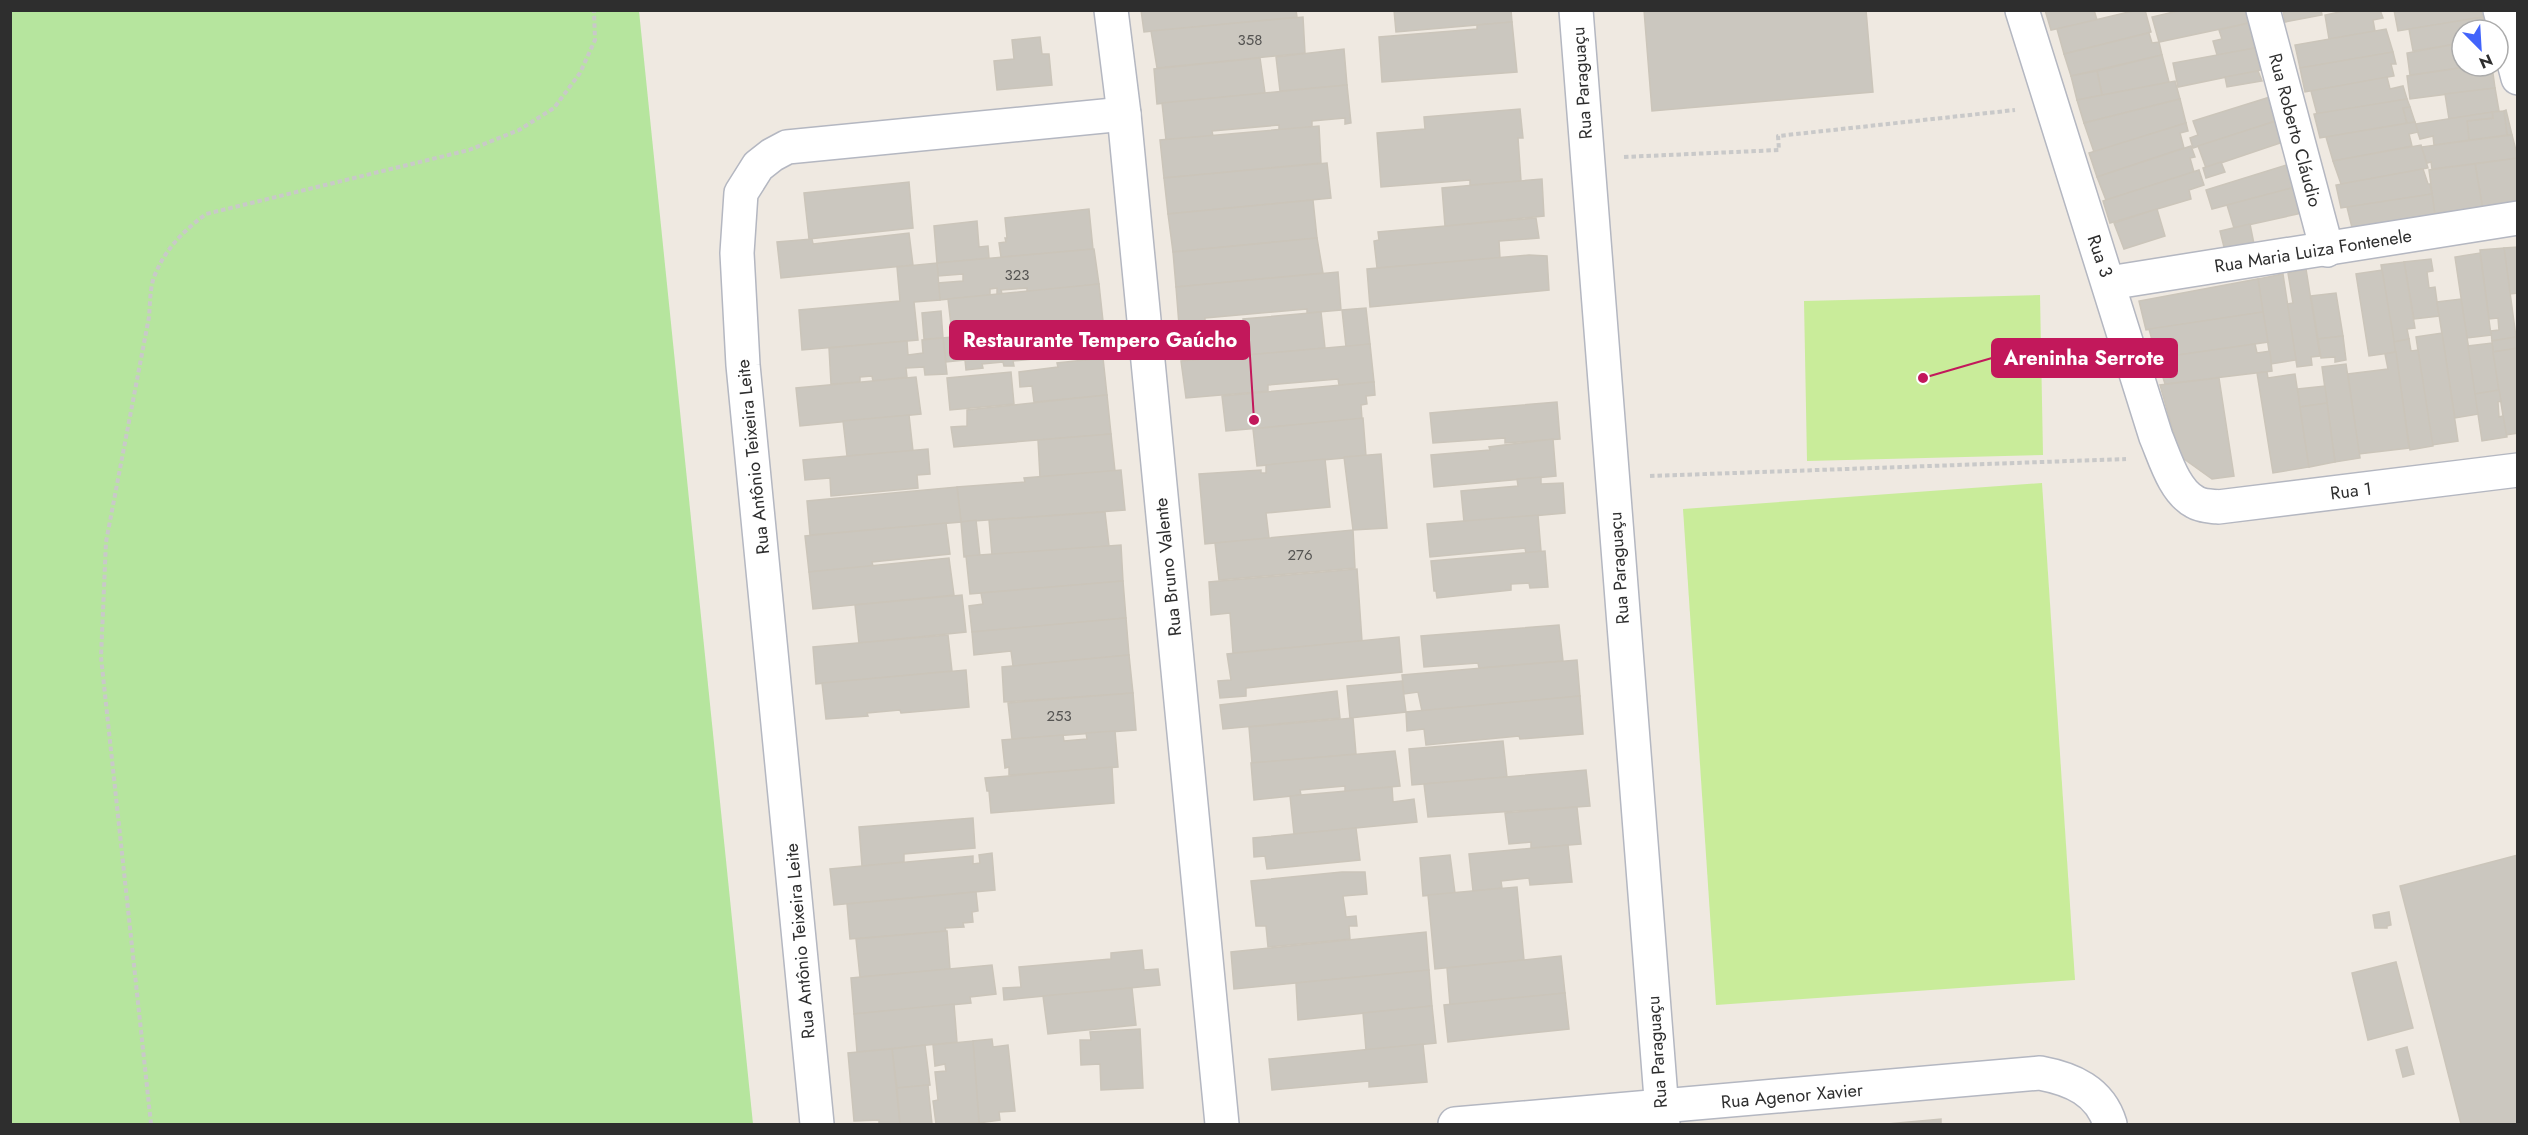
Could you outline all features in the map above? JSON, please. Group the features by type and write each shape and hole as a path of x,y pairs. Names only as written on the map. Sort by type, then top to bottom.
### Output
{"street":[{"name":"Rua Bruno Valente","path":"1111,10 1124,114 1222,1125"},
{"name":"Rua Paraguaçu","path":"1576,10 1662,1116"},
{"name":"Rua 3","path":"2022,10 2050,107 2109,284 2156,437 2175,480 2186,497"},
{"name":"Rua Roberto Cláudio","path":"2263,10 2328,250"},
{"path":"2500,10 2517,78"},
{"name":"Rua Antônio Teixeira Leite","path":"817,1125 743,365 737,253 741,193 758,166 787,147 1124,114"},
{"name":"Rua Maria Luiza Fontenele","path":"2109,284 2517,218"},
{"name":"Rua 1","path":"2186,497 2197,504 2218,507 2517,470"},
{"name":"Rua Agenor Xavier","path":"1455,1125 1662,1116 2040,1074 2065,1078 2084,1088 2099,1104 2110,1123"}],"path":[{"path":"151,1125 101,657 105,542 149,317 153,281 167,251 184,230 206,214 469,150 527,124 554,108 580,73 596,40 594,10"},
{"path":"1587,159 1779,150 1778,136 2050,107"},
{"path":"1612,477 2165,458"}],"green space":[{"path":"10,11 639,11 753,1124 11,1124"},
{"path":"2040,295 2043,455 1807,461 1804,301"},
{"path":"2042,483 2075,980 1716,1005 1683,509"}],"building":[{"path":"1141,10 1296,10 1297,17 1144,32"},
{"path":"1394,10 1511,10 1512,22 1396,32"},
{"path":"1644,10 1866,10 1873,92 1652,111"},
{"path":"2045,10 2094,10 2097,20 2051,30"},
{"path":"2145,10 2151,32 2064,54 2057,29"},
{"path":"2182,10 2245,10 2249,23 2159,42 2152,17"},
{"path":"2283,10 2321,10 2322,15 2285,22"},
{"path":"2349,10 2380,10 2383,18 2373,20 2375,31 2329,39 2325,15"},
{"path":"2394,10 2481,10 2483,17 2450,18 2450,22 2398,31"},
{"path":"1303,17 1305,53 1157,68 1151,31"},
{"path":"1512,22 1517,72 1382,82 1379,37 1477,29 1477,25"},
{"path":"2450,22 2450,45 2413,51 2409,29"},
{"path":"2249,23 2255,48 2217,55 2213,41 2222,39 2219,30"},
{"path":"2386,29 2393,52 2300,68 2295,45"},
{"path":"2149,33 2152,43 2159,42 2162,55 2071,76 2064,54"},
{"path":"1040,37 1042,54 1049,54 1052,85 997,90 994,61 1014,59 1012,40"},
{"path":"2450,45 2450,69 2410,75 2407,53"},
{"path":"2255,48 2261,70 2178,87 2173,63"},
{"path":"1344,49 1347,85 1280,91 1276,57"},
{"path":"2393,52 2396,64 2391,64 2394,76 2305,92 2300,68"},
{"path":"2162,55 2169,82 2102,95 2097,71"},
{"path":"1260,58 1265,93 1157,104 1154,69"},
{"path":"2450,69 2450,78 2494,78 2495,88 2410,99 2407,76"},
{"path":"2097,71 2102,95 2077,100 2071,76"},
{"path":"2258,71 2262,81 2227,87 2225,77"},
{"path":"2387,77 2390,89 2403,86 2407,99 2317,114 2311,91"},
{"path":"2175,81 2180,99 2084,123 2077,100"},
{"path":"1347,85 1351,123 1345,124 1345,118 1312,121 1312,127 1279,130 1279,125 1212,131 1213,136 1166,140 1162,103"},
{"path":"2495,88 2499,111 2449,119 2445,94"},
{"path":"2270,97 2279,120 2193,148 2190,138 2198,135 2193,121"},
{"path":"2180,99 2186,123 2094,152 2084,123"},
{"path":"2407,99 2410,107 2403,108 2407,123 2320,138 2314,114"},
{"path":"2410,107 2415,122 2407,123 2403,108"},
{"path":"1520,109 1523,138 1518,138 1521,181 1470,185 1470,180 1381,187 1377,133 1425,129 1424,117"},
{"path":"2506,110 2512,135 2507,135 2504,111"},
{"path":"2504,111 2507,135 2469,140 2467,121 2493,118 2492,112"},
{"path":"2492,112 2493,118 2467,121 2469,140 2434,145 2433,136 2420,139 2415,124"},
{"path":"2276,121 2283,142 2206,168 2198,146"},
{"path":"2415,122 2418,132 2409,134 2412,146 2333,161 2326,137"},
{"path":"2186,123 2188,131 2180,133 2184,148 2097,177 2089,153"},
{"path":"1319,126 1321,163 1164,178 1160,140"},
{"path":"2512,135 2518,158 2432,169 2431,162 2427,163 2421,147"},
{"path":"2421,145 2428,168 2341,184 2333,161"},
{"path":"2191,146 2195,157 2190,158 2194,172 2106,200 2097,177"},
{"path":"2518,158 2518,211 2484,216 2475,164"},
{"path":"2221,162 2225,172 2206,178 2203,168"},
{"path":"1327,163 1331,198 1168,214 1164,178"},
{"path":"2293,163 2299,186 2212,209 2206,190"},
{"path":"2475,164 2484,216 2436,223 2429,170"},
{"path":"2423,169 2432,194 2341,208 2336,185"},
{"path":"2199,170 2204,185 2189,190 2191,199 2110,223 2103,201"},
{"path":"1542,179 1544,216 1445,226 1442,188"},
{"path":"909,182 913,228 809,239 804,193"},
{"path":"2299,186 2307,212 2234,228 2227,205"},
{"path":"2432,194 2436,223 2354,236 2347,207"},
{"path":"1313,200 1317,238 1173,252 1168,214"},
{"path":"1089,209 1093,249 1001,257 999,243 1006,242 1005,238 1007,238 1005,218"},
{"path":"2157,209 2165,236 2124,249 2114,223"},
{"path":"1536,218 1539,238 1499,241 1500,258 1377,268 1374,241 1379,240 1378,232"},
{"path":"977,221 979,247 988,246 989,258 937,263 934,226"},
{"path":"2250,224 2255,249 2226,255 2220,231"},
{"path":"909,233 913,265 781,278 777,242 812,239 813,244"},
{"path":"1317,238 1323,273 1176,287 1173,252"},
{"path":"2518,247 2518,293 2510,294 2504,248"},
{"path":"2504,248 2516,337 2492,341 2491,331 2499,330 2498,318 2489,319 2480,250"},
{"path":"1094,249 1099,284 1027,292 1027,288 1001,290 1002,294 997,295 997,288 990,289 990,295 940,300 938,283 963,281 963,274 938,276 937,263"},
{"path":"2480,253 2491,335 2467,338 2455,257"},
{"path":"1529,255 1547,256 1549,290 1370,307 1367,269"},
{"path":"2431,259 2433,271 2427,272 2429,288 2435,287 2439,316 2414,319 2404,262"},
{"path":"2404,262 2415,328 2407,329 2409,339 2394,342 2381,265"},
{"path":"937,263 940,300 914,302 918,340 802,350 799,310 900,301 897,267"},
{"path":"2306,269 2320,356 2311,357 2312,365 2297,367 2287,304 2293,303 2288,273"},
{"path":"2382,270 2396,352 2369,356 2356,274"},
{"path":"1338,272 1341,310 1307,313 1307,309 1205,318 1205,322 1179,325 1176,287"},
{"path":"2283,274 2296,360 2271,364 2258,279"},
{"path":"2258,279 2263,312 2146,330 2139,301"},
{"path":"1099,284 1103,321 952,334 948,299"},
{"path":"2336,293 2343,336 2318,339 2311,296"},
{"path":"2461,299 2479,414 2455,418 2437,302"},
{"path":"1366,308 1370,344 1346,347 1342,310"},
{"path":"941,311 943,338 924,339 922,313"},
{"path":"1321,312 1325,348 1247,355 1243,319"},
{"path":"2263,312 2268,342 2157,358 2149,329"},
{"path":"1091,323 1094,353 1013,361 1014,366 1004,366 1003,362 982,364 983,368 966,370 965,360 946,362 943,338"},
{"path":"2442,333 2458,441 2432,445 2416,337"},
{"path":"2343,336 2346,360 2335,362 2335,357 2321,358 2318,339"},
{"path":"2516,337 2518,348 2493,352 2492,341"},
{"path":"943,338 947,374 925,375 924,367 906,368 907,377 873,381 872,376 860,377 860,382 831,384 829,348 907,341 908,355 923,353 922,340"},
{"path":"2409,339 2411,351 2418,350 2433,446 2410,450 2394,342"},
{"path":"2492,343 2499,390 2475,394 2468,346"},
{"path":"1370,344 1374,382 1339,385 1338,379 1268,385 1268,391 1186,398 1181,361"},
{"path":"2255,344 2257,353 2270,351 2272,371 2165,384 2157,358"},
{"path":"2518,348 2518,433 2506,435 2493,352"},
{"path":"2396,352 2409,448 2359,454 2348,374 2388,369 2385,354"},
{"path":"1103,358 1107,395 1034,402 1032,386 1020,387 1019,372 1058,367 1057,363"},
{"path":"2346,364 2360,458 2335,462 2322,367"},
{"path":"1011,372 1014,404 950,410 947,378"},
{"path":"2267,372 2268,378 2295,374 2309,467 2273,473 2257,373"},
{"path":"916,377 921,414 800,426 796,388"},
{"path":"2219,378 2234,476 2212,479 2180,456 2160,385"},
{"path":"1374,382 1375,395 1366,396 1367,404 1361,405 1362,419 1226,431 1222,396"},
{"path":"2325,386 2327,403 2300,407 2298,389"},
{"path":"2499,390 2501,401 2498,402 2499,417 2503,416 2507,437 2482,441 2475,394"},
{"path":"1107,395 1111,434 954,447 951,427 967,426 967,410"},
{"path":"1557,402 1560,439 1505,443 1505,438 1433,443 1430,413"},
{"path":"2327,403 2335,462 2309,467 2300,407"},
{"path":"909,415 913,451 847,456 843,421"},
{"path":"1363,418 1366,456 1257,466 1253,429"},
{"path":"1111,434 1115,471 1040,477 1038,440"},
{"path":"1553,439 1556,476 1434,487 1431,455 1490,450 1489,447"},
{"path":"928,449 930,474 917,475 918,488 831,496 830,478 805,480 803,460"},
{"path":"1381,454 1387,528 1353,530 1344,457"},
{"path":"1325,459 1330,507 1266,513 1269,538 1205,544 1199,474 1261,470 1261,473 1266,473 1266,465"},
{"path":"1121,470 1125,510 961,522 957,487 1025,482 1024,478"},
{"path":"1541,477 1541,484 1563,483 1565,513 1464,522 1461,491 1518,486 1517,479"},
{"path":"957,487 961,522 810,535 807,501"},
{"path":"1105,512 1109,546 992,555 989,520"},
{"path":"1538,515 1541,551 1526,553 1525,548 1430,557 1427,524"},
{"path":"976,520 980,556 964,557 961,522"},
{"path":"946,523 950,554 872,562 873,566 809,572 805,536"},
{"path":"1353,530 1355,568 1219,580 1215,543"},
{"path":"1121,545 1123,581 970,594 966,556"},
{"path":"1545,551 1548,587 1530,588 1529,583 1511,584 1511,590 1437,598 1436,591 1434,591 1431,561"},
{"path":"949,558 954,595 813,609 809,572"},
{"path":"1357,569 1362,641 1233,653 1230,613 1211,615 1209,582"},
{"path":"1123,581 1126,618 972,632 969,606 983,604 981,593"},
{"path":"962,595 966,632 859,643 855,605"},
{"path":"1126,618 1129,655 1013,666 1011,651 974,655 972,632"},
{"path":"1559,625 1563,661 1479,668 1478,663 1424,667 1421,636"},
{"path":"948,635 952,671 816,684 813,647"},
{"path":"1399,637 1402,672 1246,688 1246,696 1220,698 1218,681 1231,680 1227,654"},
{"path":"1129,655 1133,693 1004,702 1002,667"},
{"path":"1577,660 1580,696 1422,711 1418,692 1404,694 1402,675"},
{"path":"966,670 969,707 901,713 900,710 867,713 868,716 826,719 822,683"},
{"path":"1402,681 1406,712 1350,718 1347,686"},
{"path":"1337,691 1340,718 1223,729 1220,705"},
{"path":"1133,693 1136,730 1012,739 1008,703"},
{"path":"1580,696 1583,734 1520,739 1519,736 1426,745 1424,729 1407,731 1406,712"},
{"path":"1353,718 1356,754 1252,763 1249,727"},
{"path":"1115,731 1118,767 1009,775 1009,767 1005,768 1002,740 1063,735 1064,741 1087,739 1086,733"},
{"path":"1503,741 1507,777 1412,785 1409,749"},
{"path":"1395,751 1400,786 1345,791 1345,786 1300,790 1301,795 1254,800 1251,763"},
{"path":"1112,767 1114,803 991,813 985,778"},
{"path":"1586,770 1590,806 1428,817 1424,784"},
{"path":"1392,787 1393,802 1414,799 1417,822 1294,834 1290,796"},
{"path":"1577,807 1581,844 1531,848 1531,842 1509,844 1505,813"},
{"path":"973,818 975,848 904,854 904,862 862,866 859,827"},
{"path":"1356,828 1360,860 1267,869 1265,856 1254,857 1253,838"},
{"path":"1568,845 1572,882 1530,885 1529,878 1501,881 1502,888 1473,891 1469,854"},
{"path":"992,853 995,890 834,905 830,869 973,856 973,864 980,863 979,855"},
{"path":"1450,855 1455,893 1423,896 1420,858"},
{"path":"2518,855 2518,1124 2461,1124 2400,886"},
{"path":"1342,872 1365,872 1367,894 1343,896 1346,917 1356,916 1357,926 1349,926 1350,939 1268,947 1266,926 1256,926 1251,881"},
{"path":"1517,887 1524,960 1435,969 1428,895"},
{"path":"976,892 978,911 972,912 973,922 963,923 964,927 945,928 946,931 850,939 847,904"},
{"path":"2389,912 2391,925 2387,928 2375,928 2373,915"},
{"path":"947,931 950,969 860,977 856,939"},
{"path":"1426,932 1429,970 1234,989 1231,952"},
{"path":"1142,950 1144,970 1158,969 1160,985 1004,1000 1003,988 1021,987 1019,967 1111,959 1111,953"},
{"path":"1561,956 1565,993 1450,1005 1447,968"},
{"path":"2396,962 2413,1028 2368,1040 2352,973"},
{"path":"992,965 996,994 970,997 971,1003 854,1014 851,978"},
{"path":"1429,970 1432,1006 1298,1020 1296,983"},
{"path":"1132,988 1136,1025 1048,1034 1043,996"},
{"path":"1565,993 1569,1029 1448,1042 1444,1005"},
{"path":"954,1004 957,1042 857,1052 854,1014"},
{"path":"1432,1006 1436,1043 1366,1050 1363,1013"},
{"path":"1140,1029 1143,1088 1101,1090 1100,1064 1081,1065 1080,1040 1091,1040 1090,1032"},
{"path":"992,1039 993,1047 1008,1045 1015,1111 999,1112 1000,1120 979,1123 973,1041"},
{"path":"973,1041 979,1123 936,1124 933,1101 938,1100 935,1072 946,1071 945,1064 935,1066 933,1045"},
{"path":"1423,1044 1427,1082 1369,1087 1369,1081 1272,1090 1269,1059"},
{"path":"925,1045 930,1085 897,1088 892,1049"},
{"path":"2407,1047 2414,1074 2403,1077 2396,1050"},
{"path":"892,1049 900,1124 879,1124 879,1120 854,1121 848,1053"},
{"path":"928,1085 932,1124 900,1124 897,1088"},
{"path":"1941,1119 1941,1124 1887,1124"}],"place":[{"name":"Areninha Serrote","path":"1923,378"},
{"name":"Restaurante Tempero Gaúcho","path":"1254,420"}]}
